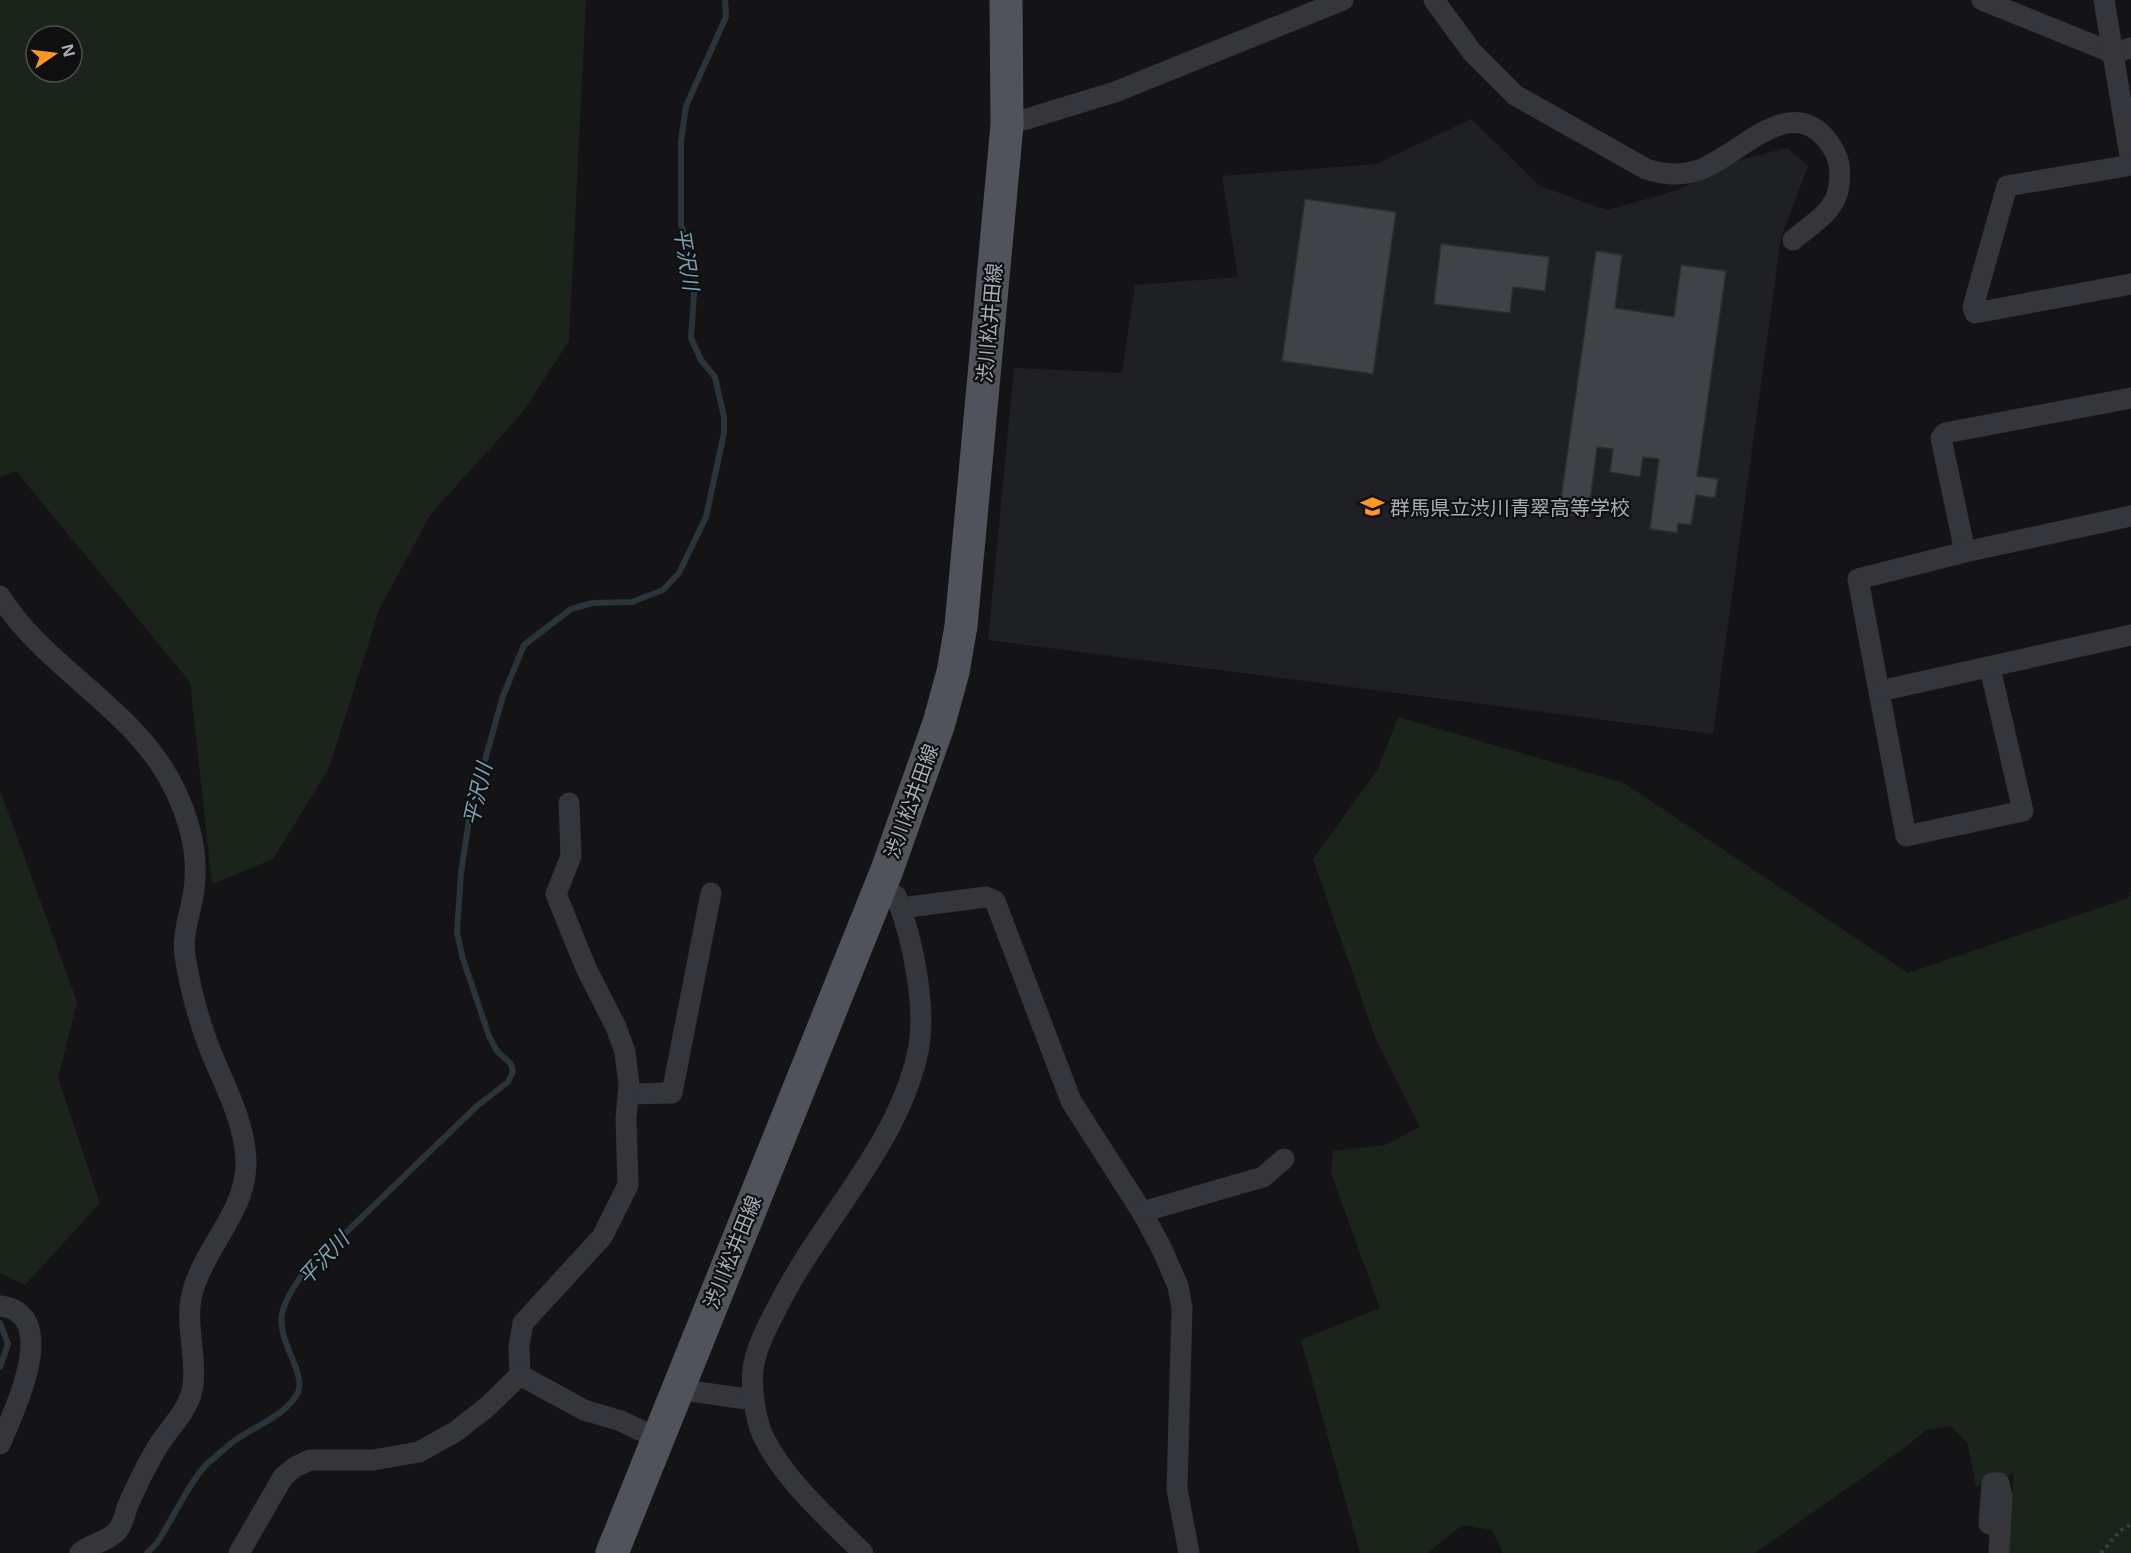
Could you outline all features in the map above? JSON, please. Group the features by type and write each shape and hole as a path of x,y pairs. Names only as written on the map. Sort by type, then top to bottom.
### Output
{"main road":[{"name":"渋川松井田線","path":"612,1553 656,1437 887,870 939,723 953,672 961,626 1007,125 1006,0"}],"street":[{"path":"1007,125 1115,92 1343,0"},
{"path":"1434,0 1472,52 1515,95 1646,169 1664,174 1700,170 1717,162 1762,131 1784,123 1805,124 1822,134 1834,148 1842,171 1837,194 1827,212 1793,240"},
{"path":"1982,0 2122,50"},
{"path":"2104,0 2122,50 2131,164 2007,186 1973,307 1975,313 2131,284"},
{"path":"1965,552 1941,438 1945,433 2131,398"},
{"path":"1990,668 2023,811 1906,836 1858,579 1965,552 2131,516"},
{"path":"0,596 13,616 61,666 104,699 131,727 158,761 175,789 192,833 195,881 184,952 201,1023 240,1125 246,1162 238,1200 230,1220 202,1264 192,1290 190,1339 193,1385 187,1405 155,1450 117,1531 80,1553"},
{"path":"1880,691 2131,635"},
{"path":"238,1553 283,1478 295,1467 310,1460 373,1460 419,1452 455,1432 487,1407 520,1375 519,1346 524,1323 602,1237 628,1185 629,1139 626,1118 628,1094 625,1052 616,1027 586,968 556,894 571,856 569,803"},
{"path":"863,1553 803,1492 763,1435 754,1400 753,1369 771,1320 791,1280 881,1140 906,1092 918,1054 919,997 914,955 901,908 887,870"},
{"path":"628,1094 672,1093 711,893"},
{"path":"901,908 986,897 995,901 1071,1101 1142,1212 1178,1286 1182,1308 1177,1489 1189,1553"},
{"path":"1142,1212 1263,1177 1284,1159"},
{"path":"0,1306 14,1308 24,1318 32,1347 24,1388 0,1444"},
{"path":"520,1375 584,1410 621,1421 656,1437"},
{"path":"676,1389 754,1400"},
{"path":"1989,1524 1992,1483 1999,1483 2002,1497 1999,1553"}],"path":[{"path":"2102,1553 2120,1531 2131,1524"}],"shaded area":[{"path":"0,0 586,0 569,341 521,414 430,515 379,610 329,768 273,859 212,884 190,682 16,471 0,477"},
{"name":"群馬県立渋川青翠高等学校","path":"1471,119 1540,186 1607,210 1675,191 1740,160 1787,148 1808,166 1781,238 1713,734 988,640 1014,368 1122,373 1135,285 1238,277 1222,176 1376,164"},
{"path":"1398,717 1624,783 1908,973 2128,898 2131,891 2131,1553 2007,1553 2014,1473 1976,1487 1968,1444 1951,1426 1926,1430 1906,1447 1755,1553 1503,1553 1492,1530 1462,1525 1428,1553 1360,1553 1301,1340 1380,1308 1331,1173 1333,1151 1385,1145 1420,1127 1375,1037 1313,859 1378,769"},
{"path":"0,790 77,1002 58,1078 100,1203 25,1285 0,1273"}],"building":[{"path":"1305,199 1396,212 1373,374 1282,361"},
{"path":"1441,244 1549,257 1545,291 1513,287 1510,313 1434,304"},
{"path":"1596,251 1622,255 1615,308 1674,317 1681,265 1726,271 1697,476 1718,479 1715,498 1696,495 1691,525 1678,523 1677,533 1650,529 1659,459 1643,457 1640,477 1610,472 1613,449 1597,447 1588,517 1559,513"}],"waterway":[{"name":"平沢川","path":"147,1553 157,1543 202,1469 237,1439 277,1415 296,1396 299,1379 284,1337 282,1314 293,1288 303,1274 477,1106 508,1082 513,1072 511,1064 497,1051 489,1036 462,956 457,932 461,873 470,813 503,696 524,645 571,609 593,603 632,602 663,590 679,573 706,517 724,433 724,417 715,377 701,360 691,338 695,279 681,224 681,141 686,106 726,17 725,0"},
{"path":"0,1323 8,1344 0,1367"}],"place":[{"name":"群馬県立渋川青翠高等学校","path":"1372,507"}]}
